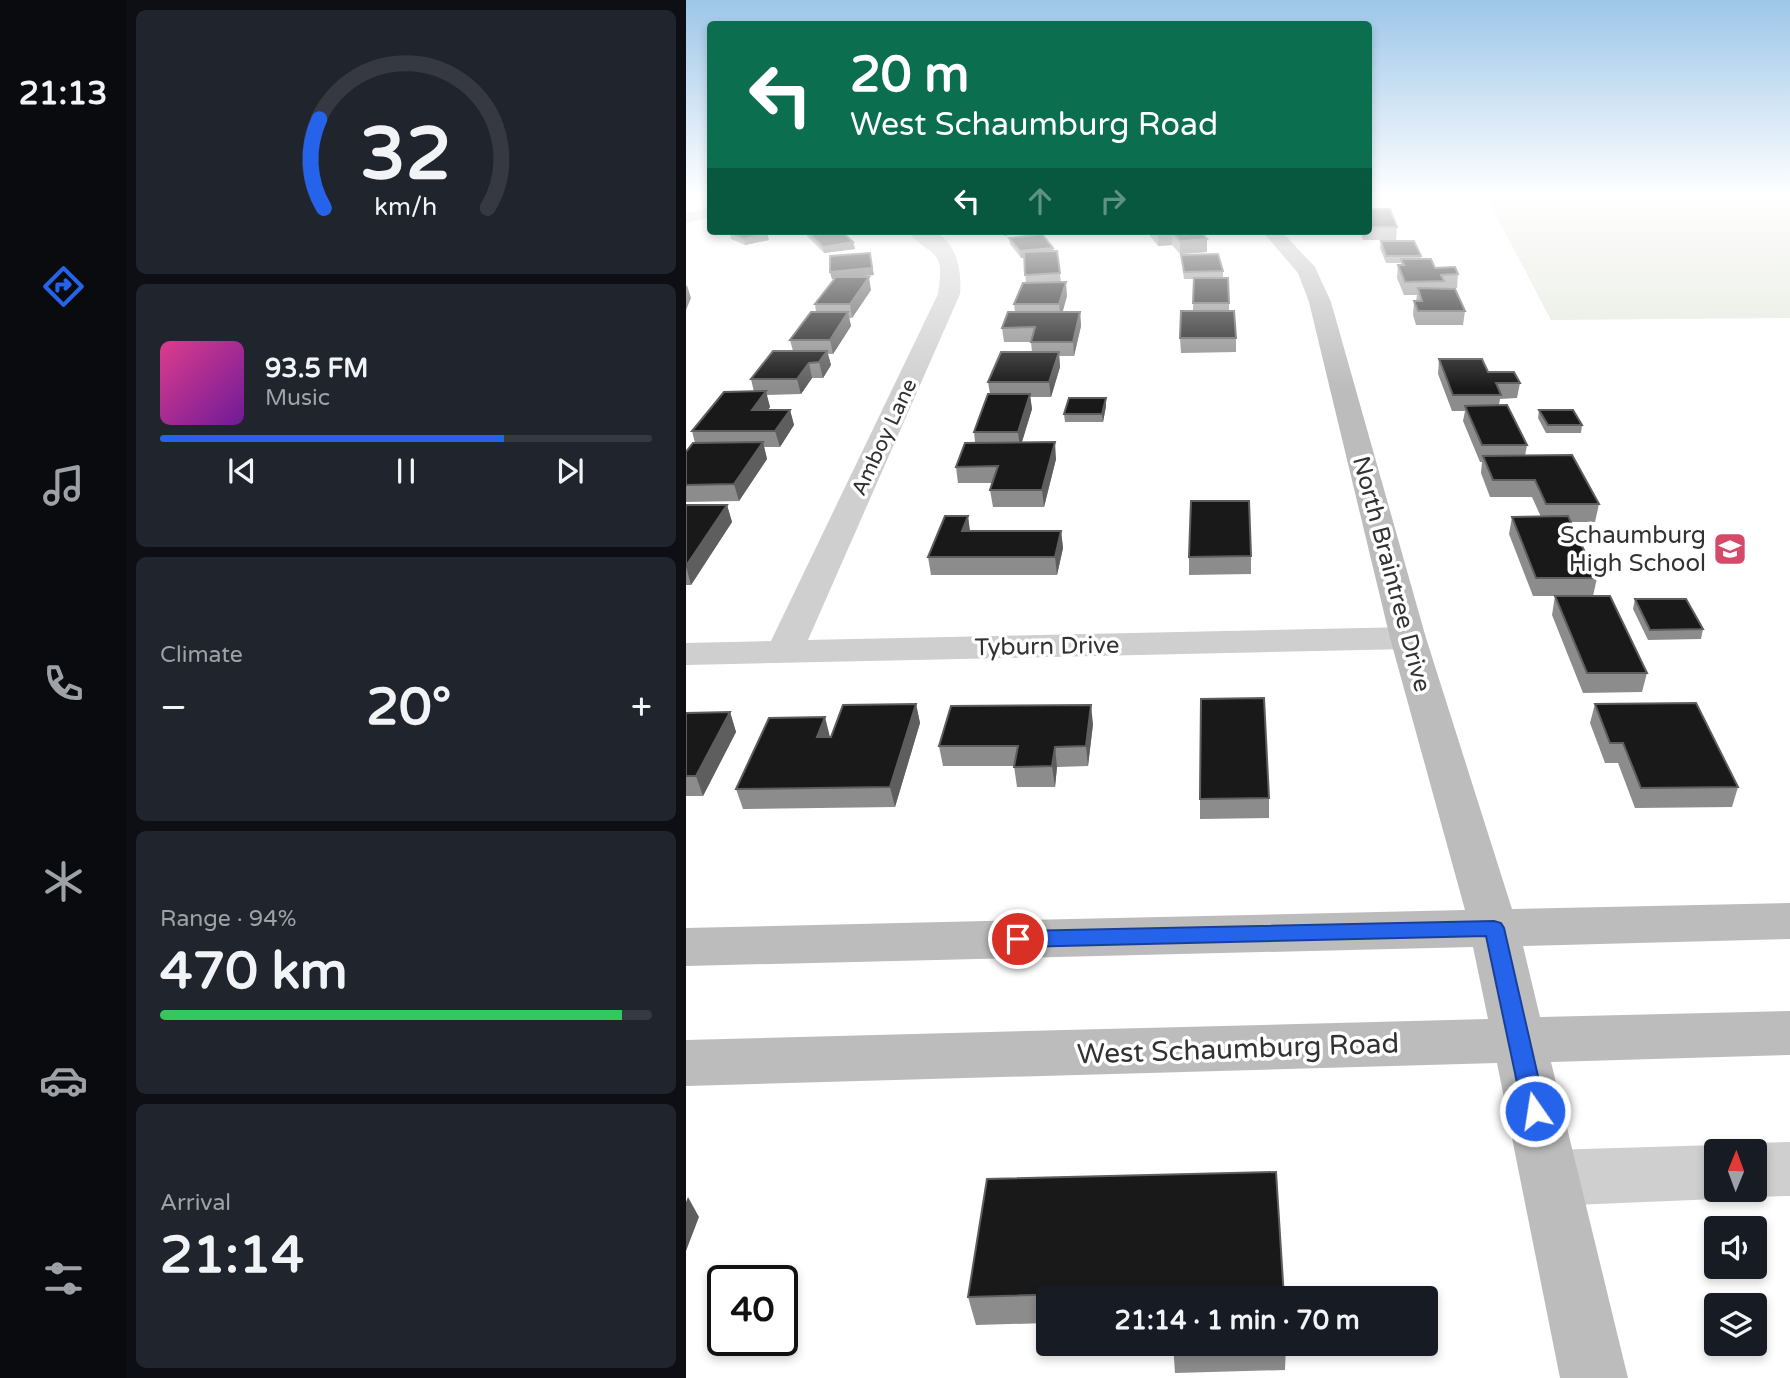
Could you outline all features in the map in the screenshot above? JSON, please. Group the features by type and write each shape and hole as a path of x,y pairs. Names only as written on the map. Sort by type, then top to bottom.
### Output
{"street":[{"name":"Amboy Lane","path":"785,651 949,294 953,272 949,260"},
{"name":"North Braintree Drive","path":"1297,260 1307,271 1320,302 1408,638 1494,928 1594,1378"},
{"name":"Tyburn Drive","path":"686,654 1408,638"},
{"path":"686,947 1790,920"},
{"name":"West Schaumburg Road","path":"686,1063 1790,1033"},
{"path":"1768,1170 1790,1169"},
{"path":"1550,1178 1704,1172"}],"shaded area":[{"path":"1520,260 1790,260 1790,318 1551,320"}],"building":[{"path":"830,260 871,260 872,268 830,272"},
{"path":"1024,260 1058,260 1060,273 1025,275"},
{"path":"1182,260 1220,260 1223,271 1184,272"},
{"path":"1402,260 1432,260 1435,268 1455,267 1458,274 1441,275 1444,281 1405,282 1398,265 1404,265"},
{"path":"836,277 869,277 850,304 815,304"},
{"path":"1194,278 1228,278 1229,303 1193,303"},
{"path":"1066,282 1059,304 1014,304 1023,283"},
{"path":"1418,288 1455,289 1465,311 1418,311 1414,301 1422,301"},
{"path":"1181,311 1234,311 1236,338 1180,338"},
{"path":"811,312 848,312 830,340 790,340"},
{"path":"1008,312 1080,312 1073,342 1031,342 1035,327 1002,328"},
{"path":"773,351 827,351 819,362 809,363 797,379 751,379"},
{"path":"1001,352 1059,352 1049,382 988,382"},
{"path":"1439,359 1482,359 1488,372 1514,372 1520,383 1496,383 1501,395 1453,395"},
{"path":"766,391 752,410 790,410 775,431 692,431 724,392"},
{"path":"988,394 1030,394 1018,432 974,432"},
{"path":"1069,398 1106,398 1102,414 1064,414"},
{"path":"1507,405 1527,445 1482,445 1465,406"},
{"path":"1539,410 1573,410 1582,425 1548,425"},
{"path":"763,442 734,484 686,485 686,452 693,443"},
{"path":"1055,442 1042,490 990,490 998,466 956,467 965,443"},
{"path":"1572,455 1599,504 1546,504 1535,480 1493,480 1483,456"},
{"path":"1191,501 1249,501 1251,556 1189,557"},
{"path":"686,505 727,505 686,566"},
{"path":"945,516 968,516 962,531 1061,531 1055,557 928,557"},
{"path":"1568,516 1597,578 1536,578 1512,517"},
{"path":"1555,596 1610,596 1647,673 1587,673"},
{"path":"1635,599 1686,599 1703,629 1650,630"},
{"path":"1264,698 1269,798 1200,799 1201,699"},
{"path":"1696,703 1738,787 1641,788 1623,743 1610,743 1595,704"},
{"path":"916,704 890,787 736,789 769,718 825,717 817,737 831,737 843,705"},
{"path":"1091,705 1086,746 1055,747 1052,766 1014,767 1018,746 939,746 951,706"},
{"path":"730,712 696,776 686,776 686,713"},
{"path":"1276,1172 1283,1286 1036,1286 1036,1295 968,1297 987,1179"}],"place":[{"name":"Schaumburg High School","path":"1730,549"}],"route":[{"path":"1018,939 1494,928 1535,1111"}]}
